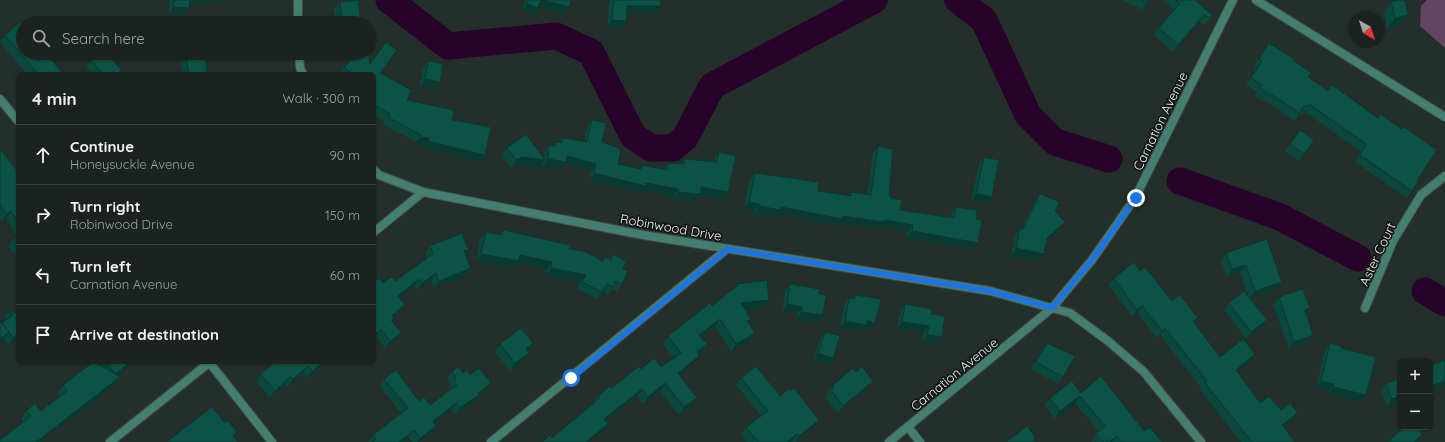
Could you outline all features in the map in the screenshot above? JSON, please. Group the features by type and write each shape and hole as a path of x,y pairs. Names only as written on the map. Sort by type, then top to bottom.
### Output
{"street":[{"path":"298,0 298,16"},
{"name":"Carnation Avenue","path":"889,442 1052,308 1092,260 1136,198 1233,0"},
{"path":"1256,0 1445,117"},
{"path":"299,60 302,72"},
{"path":"0,98 16,118"},
{"name":"Robinwood Drive","path":"376,172 379,175 423,192 643,235 990,291 1070,313 1108,341 1144,372 1201,442"},
{"name":"Aster Court","path":"1365,308 1393,241 1422,195 1445,176"},
{"path":"376,230 423,192"},
{"path":"491,442 728,249"},
{"path":"110,442 208,364"},
{"path":"212,364 272,442"},
{"path":"908,427 920,442"}],"shaded area":[{"path":"1427,0 1445,0 1445,48 1420,26 1421,6"}],"building":[{"path":"174,0 190,0 189,8 174,7"},
{"path":"358,0 360,16 341,16 340,2"},
{"path":"528,0 541,0 538,8 527,4"},
{"path":"543,0 571,0 569,7"},
{"path":"614,0 661,0 661,6 627,6 626,21 612,20"},
{"path":"1141,0 1148,0 1147,3"},
{"path":"1176,0 1195,0 1212,15 1210,18 1204,15 1178,45 1159,28 1180,3"},
{"path":"1405,0 1408,15 1395,18 1391,2"},
{"path":"16,25 16,48 5,35"},
{"path":"386,42 397,50 380,73 412,90 407,100 454,110 452,120 491,127 485,155 428,141 429,138 420,137 421,135 388,117 390,114 376,106 376,72 350,72 344,68 350,60 370,60 370,64 373,60 376,60 376,56"},
{"path":"1269,43 1294,59 1293,60 1311,73 1308,77 1328,91 1332,85 1378,118 1380,114 1402,129 1404,127 1437,150 1412,191 1360,155 1366,144 1309,104 1307,107 1305,105 1299,113 1260,88 1262,85 1251,78 1262,61 1259,59"},
{"path":"26,60 52,60 61,72 36,72"},
{"path":"91,60 113,60 121,70 119,72 101,72"},
{"path":"186,60 206,60 207,72 189,72"},
{"path":"428,61 443,64 440,82 425,79"},
{"path":"592,120 606,123 602,142 621,149 618,164 641,169 642,165 667,170 668,163 684,164 684,159 717,162 719,152 736,156 728,192 701,187 701,194 678,192 678,189 646,183 645,186 594,173 596,164 567,156 566,162 548,159 549,145 555,146 555,142 562,143 563,138 587,142"},
{"path":"1300,130 1314,140 1304,154 1290,144"},
{"path":"526,134 545,160 522,157 516,160 507,148"},
{"path":"878,146 893,149 889,196 891,196 891,198 902,200 900,210 954,218 956,207 977,210 976,219 982,220 978,243 912,231 913,225 884,220 884,222 842,216 842,219 781,207 780,210 759,206 759,204 749,202 755,173 819,182 818,191 851,196 851,192 871,195"},
{"path":"0,149 16,169 16,219 11,211 7,214 2,207 0,209"},
{"path":"984,157 999,160 992,197 976,194"},
{"path":"1040,194 1060,202 1055,211 1065,222 1047,238 1044,254 1016,248 1020,228 1023,229"},
{"path":"503,230 570,245 569,249 586,252 603,261 605,257 611,260 613,254 626,261 623,269 628,271 622,284 616,281 613,287 607,284 602,292 582,282 586,275 551,268 552,262 520,255 519,261 481,254 486,232 502,235"},
{"path":"462,233 469,251 464,250 471,268 439,281 436,273 422,283 419,279 398,296 405,305 392,315 394,318 391,320 401,333 390,341 381,329 376,333 376,280 379,278 383,283 391,277 395,281 433,254 430,246"},
{"path":"1267,239 1282,282 1255,291 1246,265 1232,269 1226,253"},
{"path":"1134,262 1140,271 1145,267 1172,301 1180,295 1198,318 1193,321 1220,357 1243,339 1255,354 1236,370 1260,403 1269,396 1281,410 1290,403 1298,413 1282,425 1295,442 1252,442 1205,383 1207,381 1165,328 1162,331 1142,306 1137,310 1114,278"},
{"path":"767,280 769,300 741,303 751,319 747,321 755,333 736,344 720,319 699,335 707,344 697,352 699,356 678,373 697,398 684,407 665,383 648,397 642,389 604,419 608,424 586,442 542,442 550,435 552,438 600,398 598,396 610,386 612,388 639,366 641,369 654,358 661,367 681,353 668,336 710,303 712,306 737,286 737,284"},
{"path":"790,284 820,289 819,294 826,295 823,315 802,312 802,307 787,304"},
{"path":"1303,289 1310,308 1305,310 1313,335 1294,342 1279,297"},
{"path":"1244,291 1267,320 1251,332 1229,303"},
{"path":"855,295 881,299 875,323 867,321 867,325 845,321 849,298 854,299"},
{"path":"905,304 932,309 931,314 945,316 942,337 927,335 929,326 902,322"},
{"path":"10,310 16,313 16,336 13,338 2,323 13,315"},
{"path":"0,321 9,332 0,339"},
{"path":"521,328 533,343 526,348 529,353 515,363 500,344"},
{"path":"825,332 840,336 833,358 818,353"},
{"path":"1047,343 1075,356 1063,377 1036,362"},
{"path":"1330,343 1341,346 1341,348 1376,357 1366,395 1333,387 1334,384 1321,381"},
{"path":"1445,360 1445,381 1433,385 1433,365"},
{"path":"90,364 98,364 120,377 36,442 0,442 0,440 31,416 26,411 35,403 41,411 67,391 63,385"},
{"path":"108,364 128,364 116,374"},
{"path":"273,364 321,364 312,371 308,366 293,379 290,377 275,391 261,374"},
{"path":"756,366 780,396 789,389 790,391 794,388 819,420 799,436 797,434 787,442 758,442 746,427 768,411 741,378"},
{"path":"458,367 463,373 467,370 470,375 479,368 491,383 478,393 480,394 460,408 456,403 433,421 436,426 420,438 414,430 399,442 372,442 376,439 373,435 408,408 384,379 396,370 419,401 424,397 430,405 457,385 454,382 456,378 452,371"},
{"path":"862,367 873,381 843,406 831,390 834,387 833,385 853,368 856,372"},
{"path":"1101,376 1144,431 1150,427 1162,442 1122,442 1117,436 1111,441 1109,439 1106,442 1103,442 1096,434 1105,426 1080,396 1060,411 1050,398 1072,381 1081,393"},
{"path":"1397,379 1397,397 1392,399 1386,384"},
{"path":"212,407 225,423 228,421 237,432 233,436 238,442 171,442 169,440"},
{"path":"1027,426 1035,437 1033,438 1036,442 1006,442"},
{"path":"1401,430 1423,430 1420,431 1422,435 1414,442 1387,442"}],"waterway":[{"path":"389,0 448,46 556,36 591,52 633,136 651,148 673,148 685,138 712,86 874,0"},
{"path":"958,0 984,20 1028,115 1055,142 1109,159"},
{"path":"1180,181 1280,217 1358,258"},
{"path":"1425,291 1445,303"}],"route":[{"path":"571,378 728,249 990,291 1052,308 1092,260 1136,198"}]}
